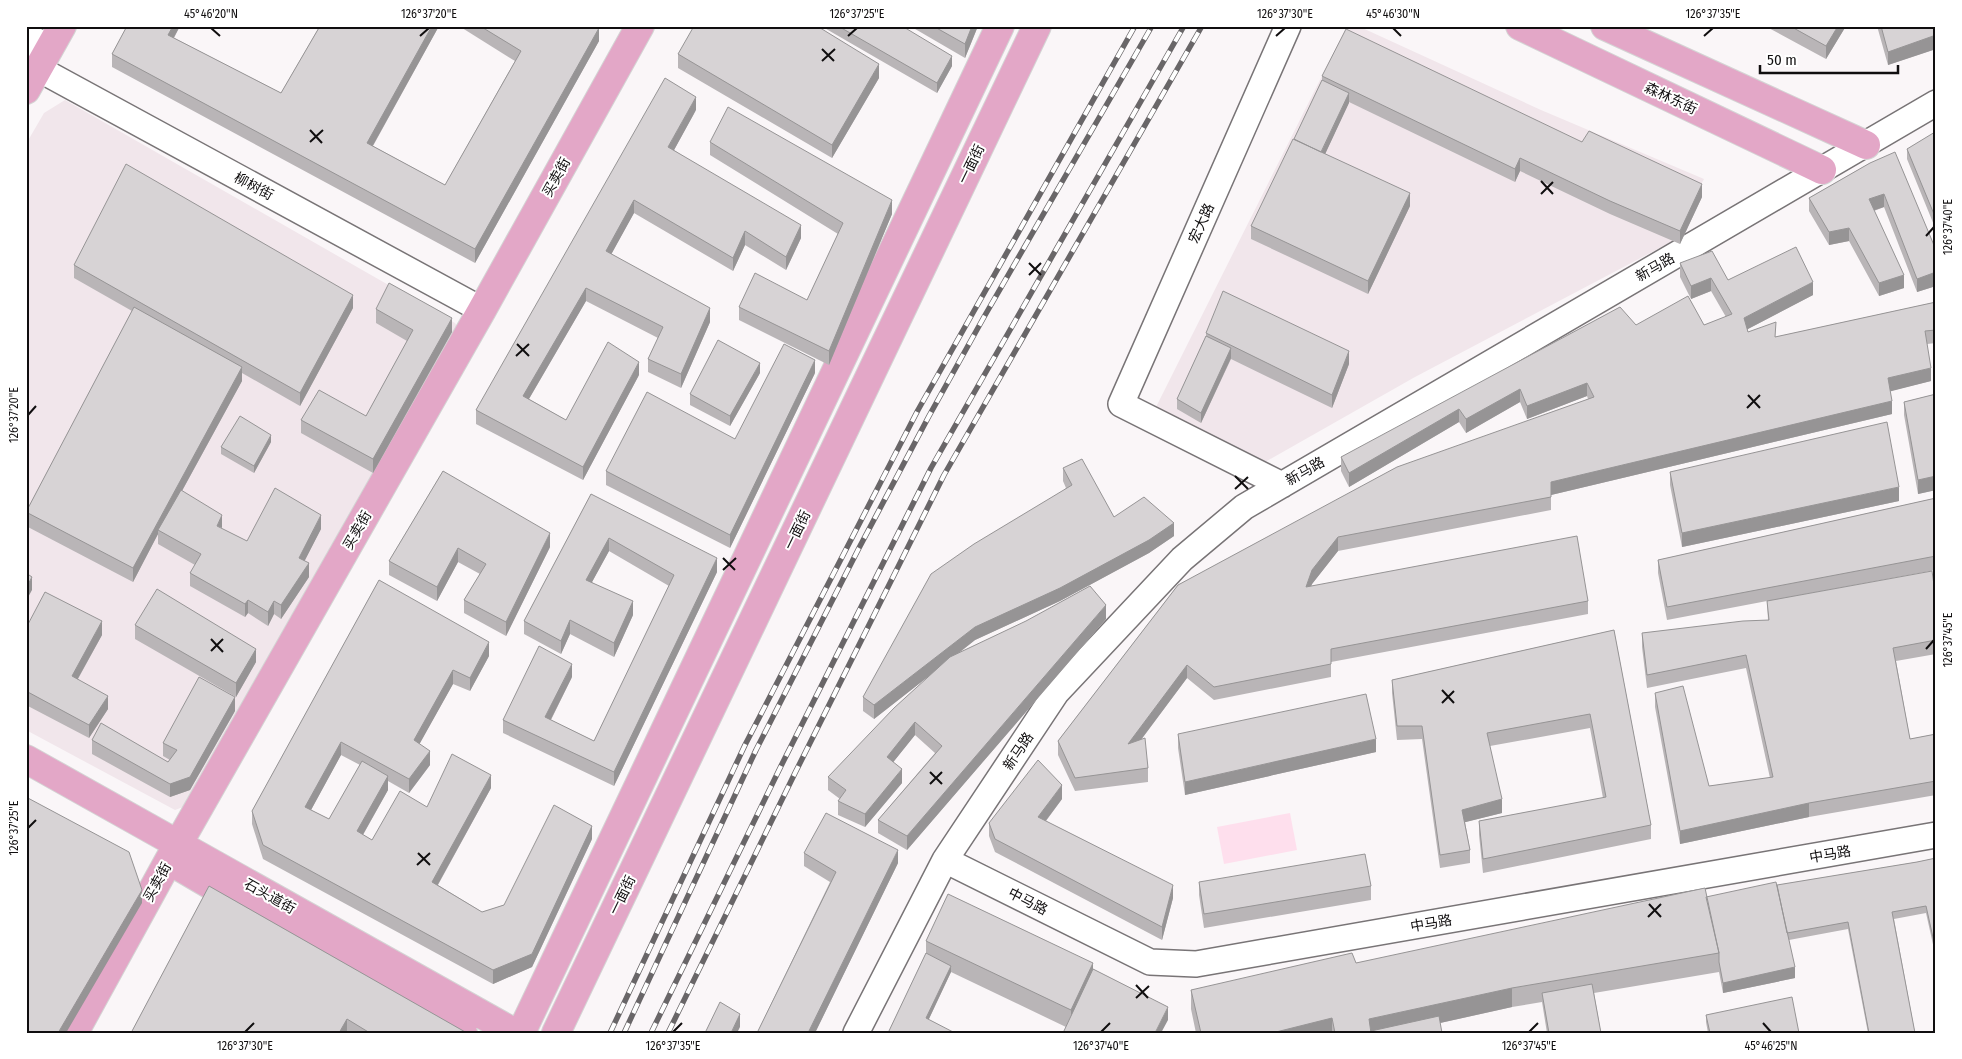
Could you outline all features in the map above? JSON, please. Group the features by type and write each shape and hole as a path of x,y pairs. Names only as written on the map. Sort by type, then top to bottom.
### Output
{"main road":[{"name":"买卖街","path":"74,1033 173,852 482,310 640,26"},
{"path":"521,1033 1000,26"},
{"name":"一面街","path":"556,1033 1037,26"},
{"name":"森林东街","path":"1520,26 1822,170"},
{"path":"1605,26 1866,145"},
{"name":"石头道街","path":"26,759 463,1033"},
{"name":"石头道街","path":"26,779 173,852 515,1033"}],"street":[{"name":"宏大路","path":"1282,485 1121,404 1288,26"},
{"name":"宏大路","path":"1136,412 1307,26"},
{"name":"柳树街","path":"26,35 41,59 482,310"},
{"name":"新马路","path":"856,1033 945,860 1056,693 1182,558 1244,507 1936,103"},
{"name":"中马路","path":"945,860 1150,962 1196,964 1936,835"}],"shaded area":[{"path":"1347,26 1358,26 1541,110 1704,179 1671,242 1415,377 1265,462 1155,409"},
{"path":"65,100 455,323 463,337 196,802 175,810 26,730 26,144 44,113"},
{"path":"1290,813 1297,850 1224,864 1217,827"}],"building":[{"path":"127,26 173,26 168,35 281,93 320,26 432,26 367,143 445,185 521,51 480,26 596,26 599,28 475,249 112,54"},
{"path":"694,26 817,26 879,64 832,145 678,54"},
{"path":"838,26 902,26 952,56 937,83"},
{"path":"933,26 972,26 965,44"},
{"path":"1790,26 1838,26 1826,46"},
{"path":"1881,26 1936,26 1936,35 1888,52"},
{"path":"1346,29 1582,142 1589,131 1702,184 1680,231 1610,201 1520,158 1515,169 1322,76"},
{"path":"665,78 696,97 668,147 801,225 786,257 745,231 733,258 634,200 606,251 710,308 681,374 648,359 663,327 586,288 523,396 566,420 608,342 639,362 583,467 476,410"},
{"path":"1322,80 1349,93 1321,152 1294,139"},
{"path":"728,107 892,200 829,351 739,307 755,273 807,300 843,223 710,142"},
{"path":"1935,132 1936,134 1936,219 1907,149"},
{"path":"1293,139 1410,193 1368,281 1251,226"},
{"path":"1895,152 1936,250 1936,272 1917,279 1884,194 1869,199 1904,275 1879,283 1849,228 1829,232 1809,198 1870,163"},
{"path":"126,164 353,295 300,393 74,265"},
{"path":"1796,247 1813,282 1744,318 1748,332 1776,322 1775,337 1936,302 1936,330 1925,331 1931,368 1888,378 1892,401 1551,482 1551,497 1338,537 1312,570 1306,587 1577,536 1588,601 1331,649 1331,664 1214,687 1187,665 1128,744 1145,738 1148,768 1075,778 1058,741 1178,585 1397,467 1594,397 1587,383 1527,406 1520,389 1466,419 1459,409 1349,473 1341,457 1620,307 1636,325 1688,296 1704,325 1732,314 1711,278 1691,286 1680,263 1712,251 1728,280"},
{"path":"389,283 452,318 373,459 301,420 319,390 366,416 413,330 376,309"},
{"path":"1223,291 1349,351 1332,395 1206,333"},
{"path":"134,307 242,367 133,568 26,512"},
{"path":"1206,336 1231,348 1201,413 1177,399"},
{"path":"718,340 760,363 730,416 690,394"},
{"path":"784,344 815,360 730,535 606,471 647,392 735,439"},
{"path":"1936,394 1936,476 1918,480 1904,402"},
{"path":"240,416 271,435 254,466 221,447"},
{"path":"1887,422 1899,487 1682,533 1670,472"},
{"path":"1082,459 1114,517 1144,497 1174,523 1149,540 1060,588 975,627 874,705 863,697 931,574 974,544 1072,485 1063,468"},
{"path":"443,471 550,533 506,622 464,600 486,564 458,548 437,587 389,561"},
{"path":"275,488 321,515 299,558 309,563 281,605 274,601 268,612 248,600 245,604 190,573 201,554 158,530 181,490 222,515 217,526 247,541"},
{"path":"591,494 717,558 614,772 503,720 539,646 572,664 545,717 594,741 674,575 609,538 586,580 633,601 614,643 570,620 561,641 524,621"},
{"path":"1936,498 1936,556 1667,607 1658,560"},
{"path":"1932,571 1934,585 1936,585 1936,640 1893,648 1910,739 1936,734 1936,781 1809,803 1680,831 1655,693 1683,686 1709,786 1773,777 1746,655 1647,675 1642,633 1743,621 1769,620 1767,601"},
{"path":"26,573 32,577 26,588"},
{"path":"379,580 489,642 470,678 453,670 414,740 430,751 409,779 341,742 305,807 329,819 362,761 388,776 357,831 372,840 400,791 427,807 452,754 491,775 432,882 482,912 504,905 554,805 592,826 532,954 493,970 263,845 252,811"},
{"path":"1090,586 1106,605 907,836 878,820 942,746 915,722 887,757 902,769 865,814 838,801 846,790 828,777 894,708 950,657 1026,621"},
{"path":"157,589 256,649 236,683 135,625"},
{"path":"45,592 102,621 72,676 108,696 89,725 26,691 26,628"},
{"path":"1614,630 1651,825 1483,859 1479,821 1606,797 1590,714 1487,733 1502,799 1462,810 1470,850 1440,855 1422,726 1397,726 1392,680"},
{"path":"199,677 235,697 190,777 170,784 92,740 101,723 168,762 177,750 163,743"},
{"path":"1366,694 1376,739 1185,782 1178,734"},
{"path":"1038,760 1062,785 1038,817 1173,885 1162,927 995,839 989,823"},
{"path":"26,797 129,852 142,890 58,1033 26,1033"},
{"path":"826,813 898,850 808,1033 757,1033 836,872 804,853"},
{"path":"1365,854 1371,886 1204,914 1199,882"},
{"path":"1936,858 1936,951 1926,906 1892,912 1915,1033 1869,1033 1848,922 1787,933 1777,885"},
{"path":"1776,882 1795,967 1723,983 1719,953 1706,897"},
{"path":"209,886 467,1033 370,1033 347,1019 339,1033 131,1033"},
{"path":"1705,888 1719,953 1512,988 1369,1019 1371,1033 1335,1033 1332,1018 1272,1033 1201,1033 1191,990 1352,953 1356,963"},
{"path":"948,894 1093,963 1071,1010 926,941"},
{"path":"926,953 951,966 926,1018 955,1033 888,1033"},
{"path":"1093,969 1168,1007 1155,1033 1063,1033"},
{"path":"1592,984 1601,1033 1549,1033 1542,993"},
{"path":"1792,997 1799,1033 1710,1033 1706,1015"},
{"path":"720,1002 740,1014 731,1033 705,1033"},
{"path":"1439,1016 1442,1033 1371,1033 1371,1031"}],"railway":[{"path":"610,1033 745,745 918,410 1135,26"},
{"path":"624,1033 756,750 859,548 984,317 1152,26"},
{"path":"651,1033 781,766 931,468 1184,26"},
{"path":"668,1033 944,475 1202,26"}]}
